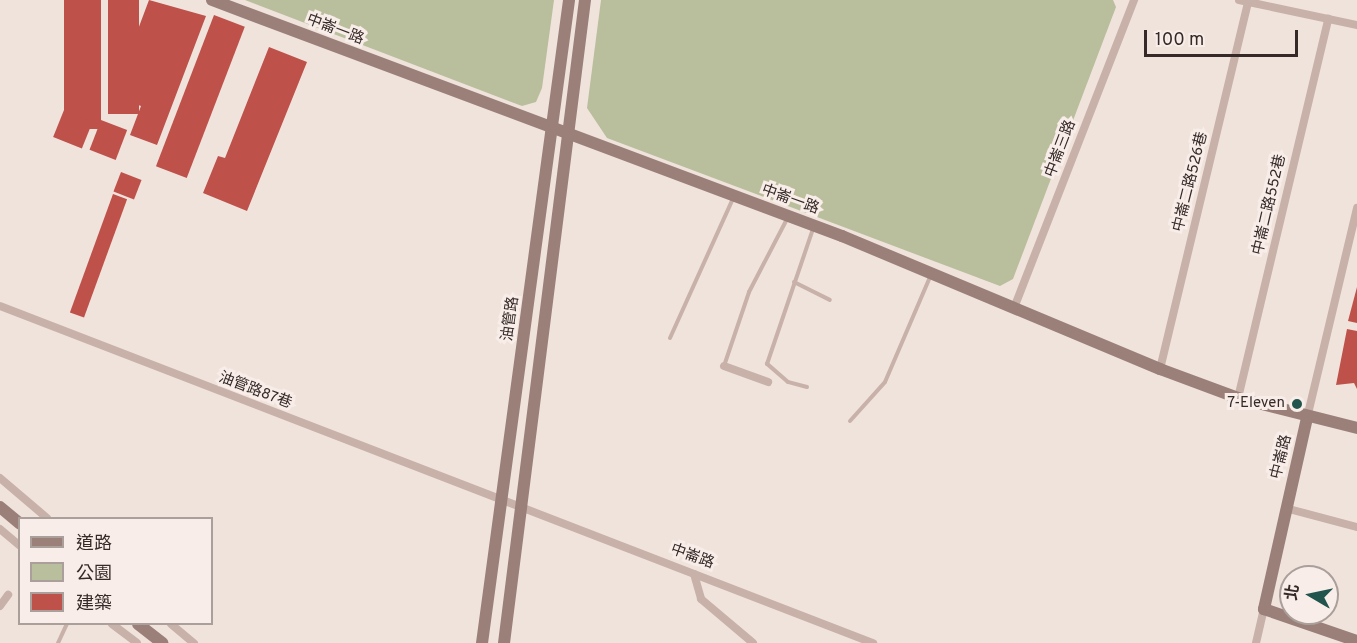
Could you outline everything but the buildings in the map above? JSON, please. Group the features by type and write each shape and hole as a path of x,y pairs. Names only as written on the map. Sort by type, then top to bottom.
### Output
{"street":[{"name":"中崙一路","path":"212,0 815,226 1160,369 1238,398 1307,418 1357,428"},
{"name":"油管路","path":"482,643 569,0"},
{"path":"504,643 585,0"},
{"name":"中崙三路","path":"1014,308 1134,0"},
{"path":"1244,1 1357,25"},
{"name":"中崙二路526巷","path":"1160,369 1244,1"},
{"name":"中崙二路552巷","path":"1238,398 1328,19"},
{"name":"中崙路","path":"1256,643 1285,508 1357,208"},
{"name":"油管路87巷","path":"0,306 500,502"},
{"path":"724,366 768,382"},
{"path":"0,478 45,517"},
{"name":"中崙路","path":"500,502 873,643"},
{"path":"0,507 18,522"},
{"path":"1285,508 1357,527"},
{"path":"0,529 18,544"},
{"path":"694,574 702,599 753,643"},
{"path":"0,606 8,594"},
{"path":"1264,609 1357,641"},
{"path":"113,625 137,643"},
{"path":"139,625 162,643"},
{"path":"172,625 183,640 194,643"}],"lane":[{"path":"670,338 734,196"},
{"path":"724,366 749,292 788,216"},
{"path":"807,387 788,382 767,364 815,226"},
{"path":"850,421 885,382 932,273"},
{"path":"795,282 830,300"},
{"path":"58,643 67,625"}],"green space":[{"path":"245,0 554,0 542,88 536,102 522,106"},
{"path":"601,0 1113,0 1116,7 1013,279 1000,286 607,138 587,108"}],"place":[{"name":"7-Eleven","path":"1297,404"}]}
